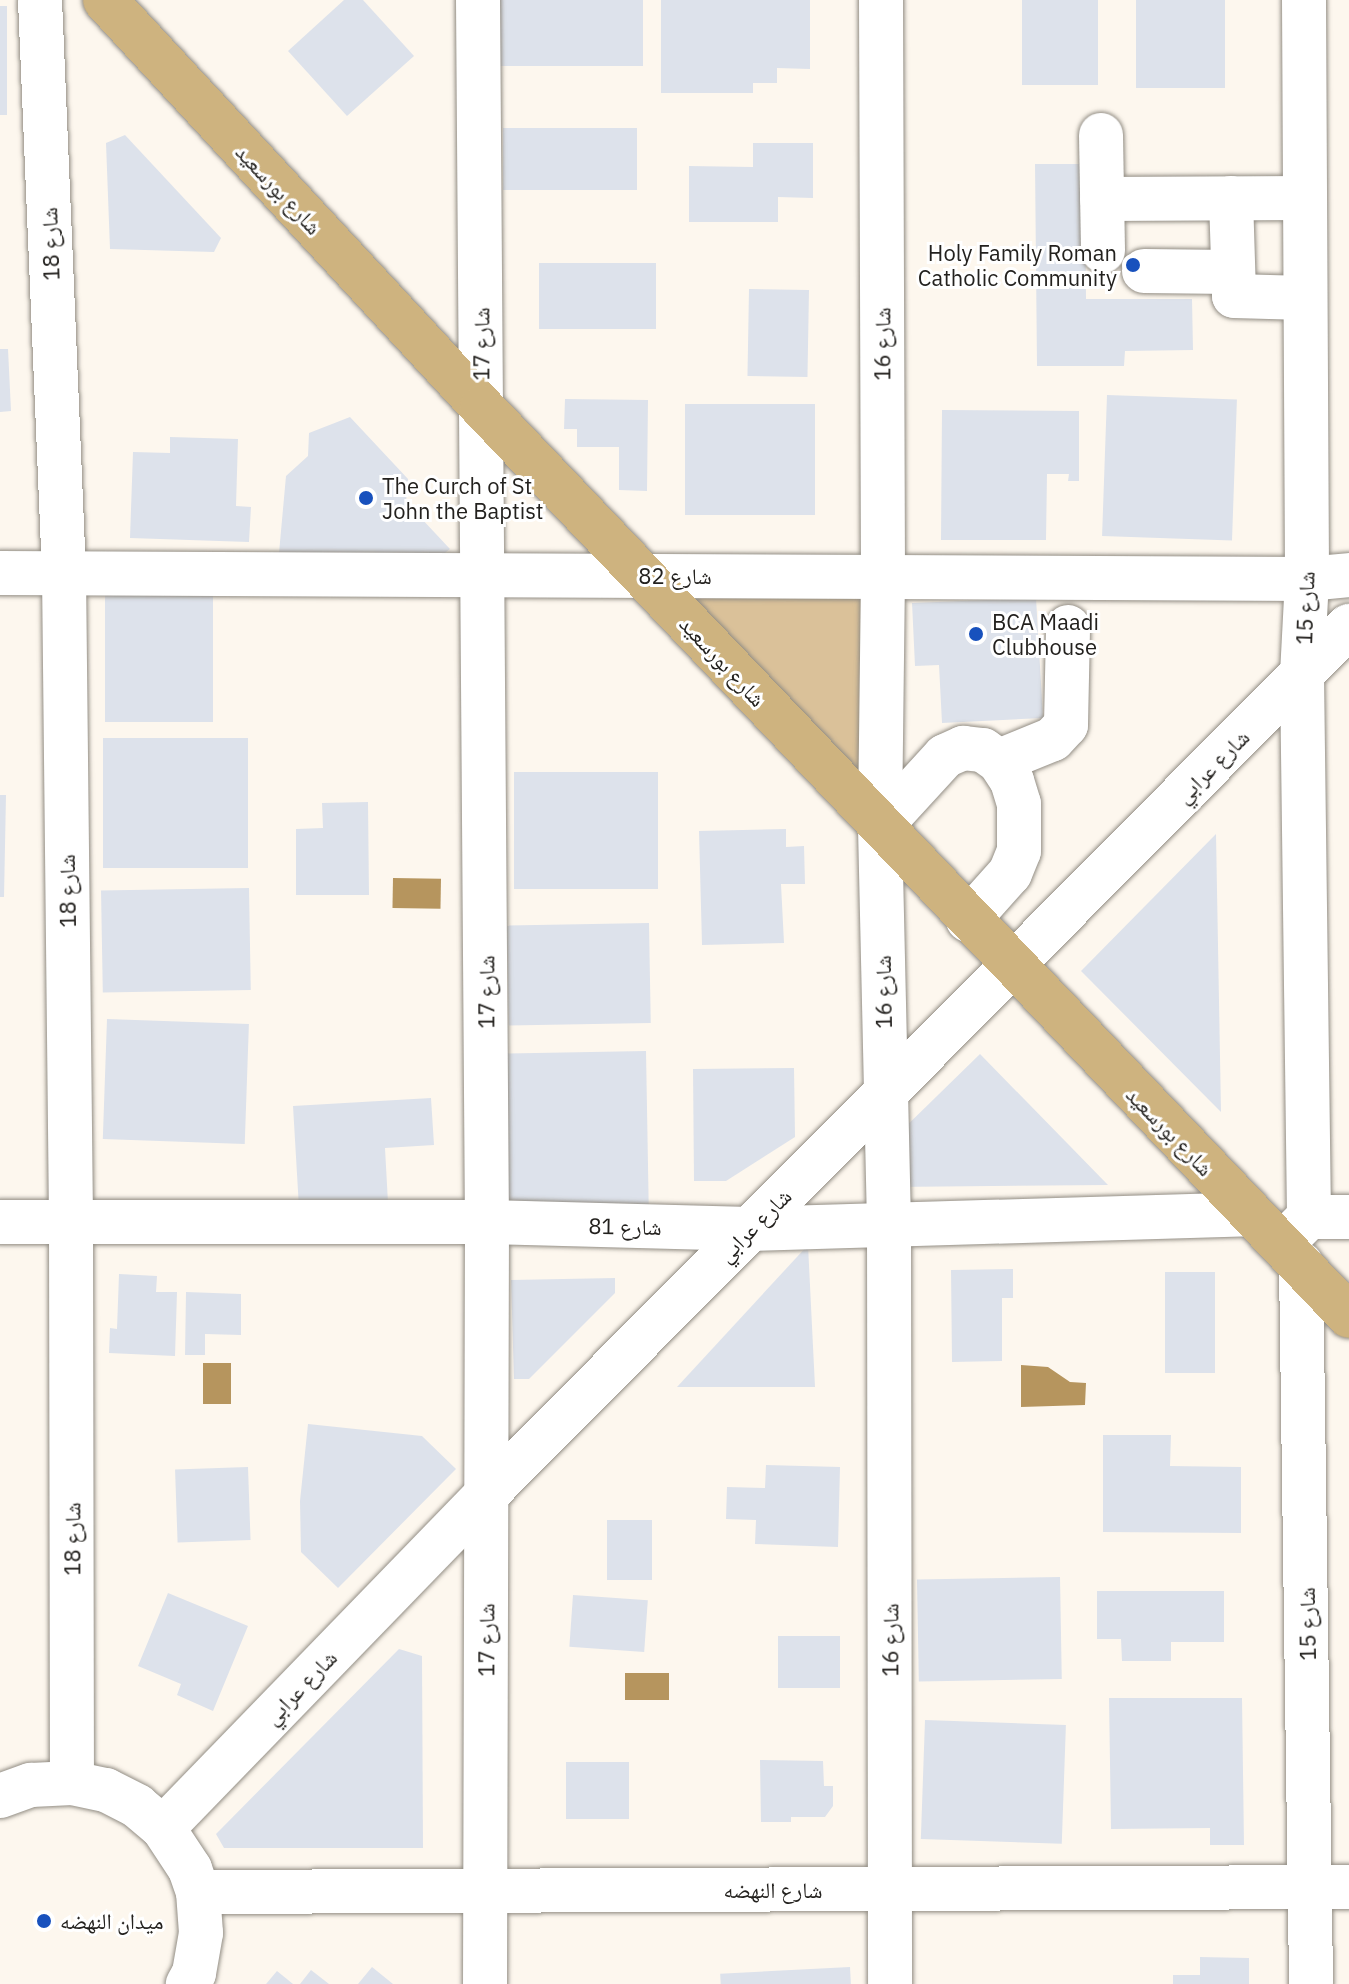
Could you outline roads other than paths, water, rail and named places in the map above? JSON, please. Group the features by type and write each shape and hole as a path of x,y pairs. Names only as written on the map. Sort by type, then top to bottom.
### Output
{"main road":[{"name":"شارع بورسعيد","path":"105,0 482,407 1249,1214 1310,1235 1349,1316"}],"street":[{"name":"شارع 18","path":"40,0 64,573 71,1222 72,1783"},
{"name":"شارع 17","path":"478,0 487,1222 485,1984"},
{"name":"شارع 16","path":"881,0 883,576 880,827 889,1222 890,1984"},
{"name":"شارع 15","path":"1304,0 1305,298 1328,577 1302,675 1310,1235 1330,1887 1311,1984"},
{"path":"1101,135 1103,251"},
{"path":"1231,198 1233,291 1238,298 1305,298"},
{"path":"1102,199 1305,198"},
{"path":"1144,271 1232,272"},
{"name":"شارع 82","path":"0,573 1328,577"},
{"name":"شارع عرابي","path":"163,1828 486,1495 1349,626"},
{"path":"999,761 1053,739 1066,725 1068,627"},
{"path":"880,827 945,756 963,748 983,750 999,761 1012,781 1019,804 1022,828 1019,851 1010,873 968,920"},
{"name":"شارع 81","path":"0,1222 487,1222 750,1229 889,1222 1249,1214"},
{"path":"0,1796 31,1785 72,1783 106,1790 137,1806 163,1828 184,1858 198,1892 201,1933 194,1973 188,1984"},
{"name":"شارع النهضه","path":"198,1892 1330,1887"}],"place":[{"name":"Holy Family Roman Catholic Community","path":"1133,265"},
{"name":"The Curch of St John the Baptist","path":"366,498"},
{"name":"BCA Maadi Clubhouse","path":"976,634"},
{"name":"ميدان النهضه","path":"44,1921"}]}
